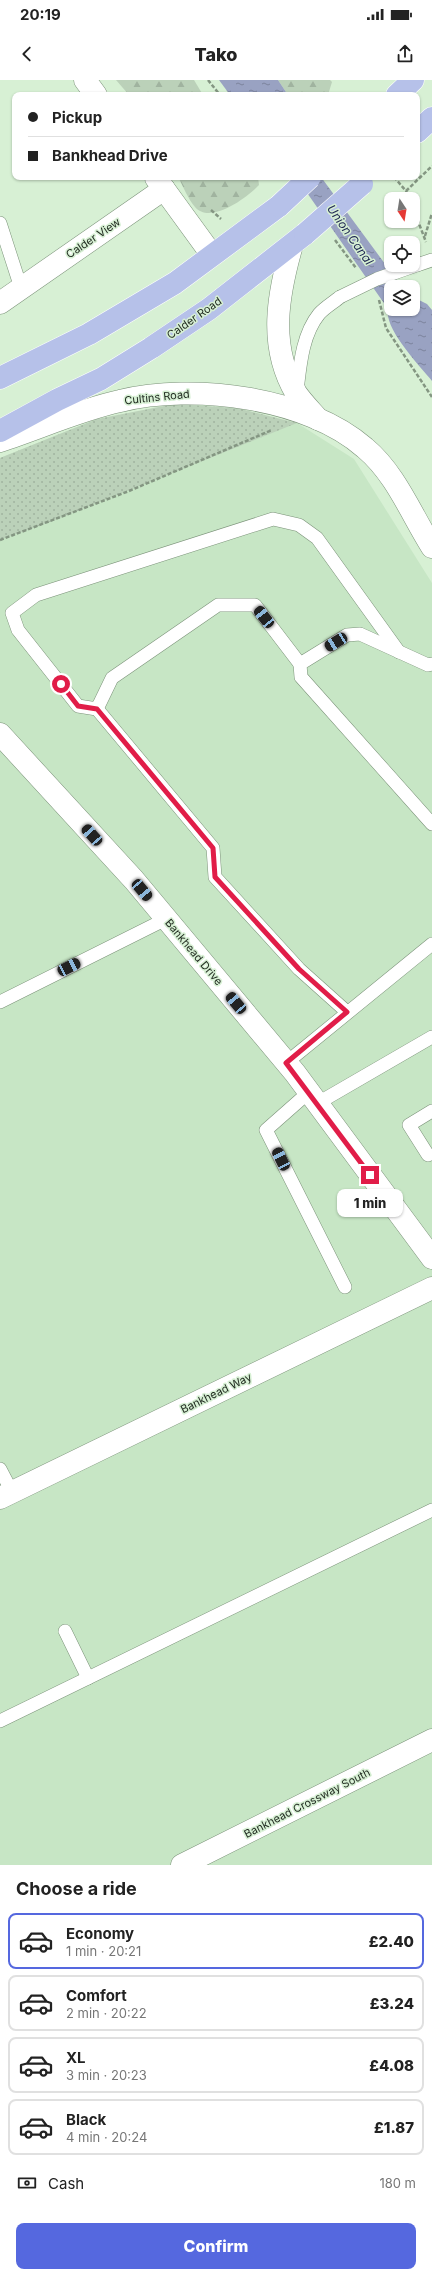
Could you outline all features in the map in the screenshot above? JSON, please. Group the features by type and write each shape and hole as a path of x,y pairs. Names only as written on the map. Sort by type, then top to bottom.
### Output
{"main road":[{"path":"400,92 413,80"},
{"path":"420,129 432,118"},
{"path":"0,378 89,334 175,283 279,206 307,180"},
{"name":"Calder Road","path":"0,431 57,400 101,379 151,348 208,309 299,239 366,180"}],"street":[{"path":"85,80 94,92"},
{"path":"160,183 212,256"},
{"name":"Calder View","path":"0,303 160,183"},
{"name":"Cultins Road","path":"299,239 282,282 277,332 284,363 296,393 311,417"},
{"name":"Cultins Road","path":"0,441 121,400 156,395 189,393 221,395 257,400 311,417 349,436 380,463 394,481 431,545"},
{"name":"Bankhead Drive","path":"0,734 134,880 286,1063 432,1258"},
{"name":"Bankhead Way","path":"6,1495 432,1288"},
{"name":"Bankhead Crossway South","path":"182,1865 432,1740"}],"lane":[{"path":"0,223 21,288"},
{"path":"296,393 302,355 309,330 319,314 340,297 378,279 432,260"},
{"path":"347,1012 299,969 215,877 213,848 97,709 78,706 18,630 12,613 36,595 273,518 300,525 317,538 399,652"},
{"path":"97,709 112,678 218,605 255,605 300,664 302,677 432,824"},
{"path":"300,664 347,635 360,634 428,665 432,664"},
{"path":"0,1002 166,918"},
{"path":"286,1063 432,944"},
{"path":"345,1287 266,1130 313,1098 432,1036"},
{"path":"428,1155 409,1125 432,1111"},
{"path":"0,1469 6,1495"},
{"path":"0,1721 432,1510"},
{"path":"65,1631 88,1678"}],"path":[{"path":"208,80 218,92"},
{"path":"420,178 432,166"},
{"path":"397,180 406,191 417,180"},
{"path":"206,206 225,222"},
{"path":"420,225 425,237 432,214"},
{"path":"0,540 50,522 311,417"}],"shaded area":[{"path":"97,419 297,423 354,459 432,583 432,1865 0,1865 0,458"}],"green space":[{"path":"116,80 194,80 201,92 126,92"},
{"path":"278,80 330,80 332,82 329,92 286,92"},
{"path":"180,180 258,180 259,185 246,196 228,208 219,211 210,213 202,212 192,204"},
{"path":"174,404 237,408 297,423 50,522 0,540 0,458 97,419"}],"water":[{"path":"219,80 278,80 286,92 228,92"},
{"name":"Union Canal","path":"298,180 323,180 384,263 384,272 391,272 397,280 384,280 384,303"},
{"path":"420,300 427,304 432,310 432,381 411,356 397,336 388,317 420,316"}],"route":[{"path":"61,684 78,706 97,709 213,848 215,877 299,969 319,985 347,1012 286,1063 302,1082 370,1175"}]}
